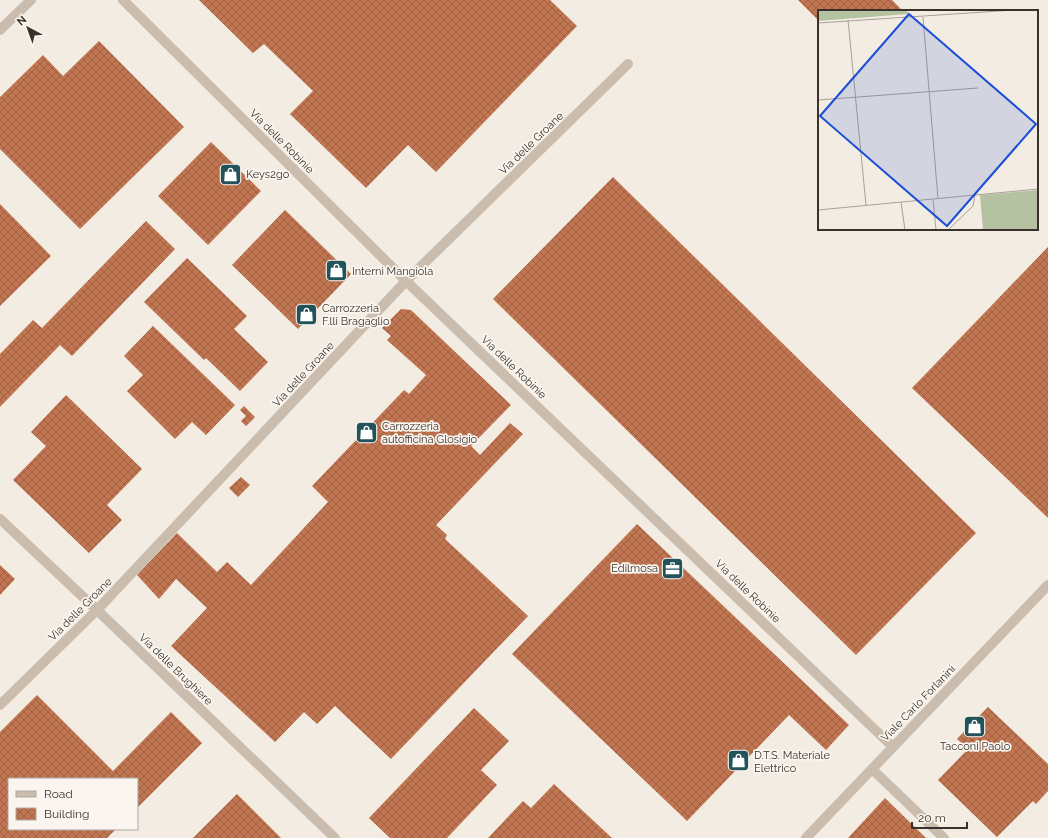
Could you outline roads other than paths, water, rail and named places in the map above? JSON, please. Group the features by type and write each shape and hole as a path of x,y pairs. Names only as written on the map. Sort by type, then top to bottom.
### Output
{"street":[{"path":"0,30 32,0"},
{"name":"Via delle Robinie","path":"123,0 406,281 893,747"},
{"name":"Via delle Groane","path":"0,705 97,610 406,281 628,64"},
{"name":"Via delle Brughiere","path":"0,519 335,838"},
{"name":"Viale Carlo Forlanini","path":"806,838 1048,585"},
{"path":"872,768 944,838"}],"place":[{"name":"Keys2go","path":"231,174"},
{"name":"Interni Mangiola","path":"336,271"},
{"name":"Carrozzeria F.lli Bragaglio","path":"306,314"},
{"name":"Carrozzeria autofficina Glosigio","path":"366,432"},
{"name":"Edilmosa","path":"673,568"},
{"name":"Tacconi Paolo","path":"975,726"},
{"name":"D.T.S. Materiale Elettrico","path":"739,761"}]}
